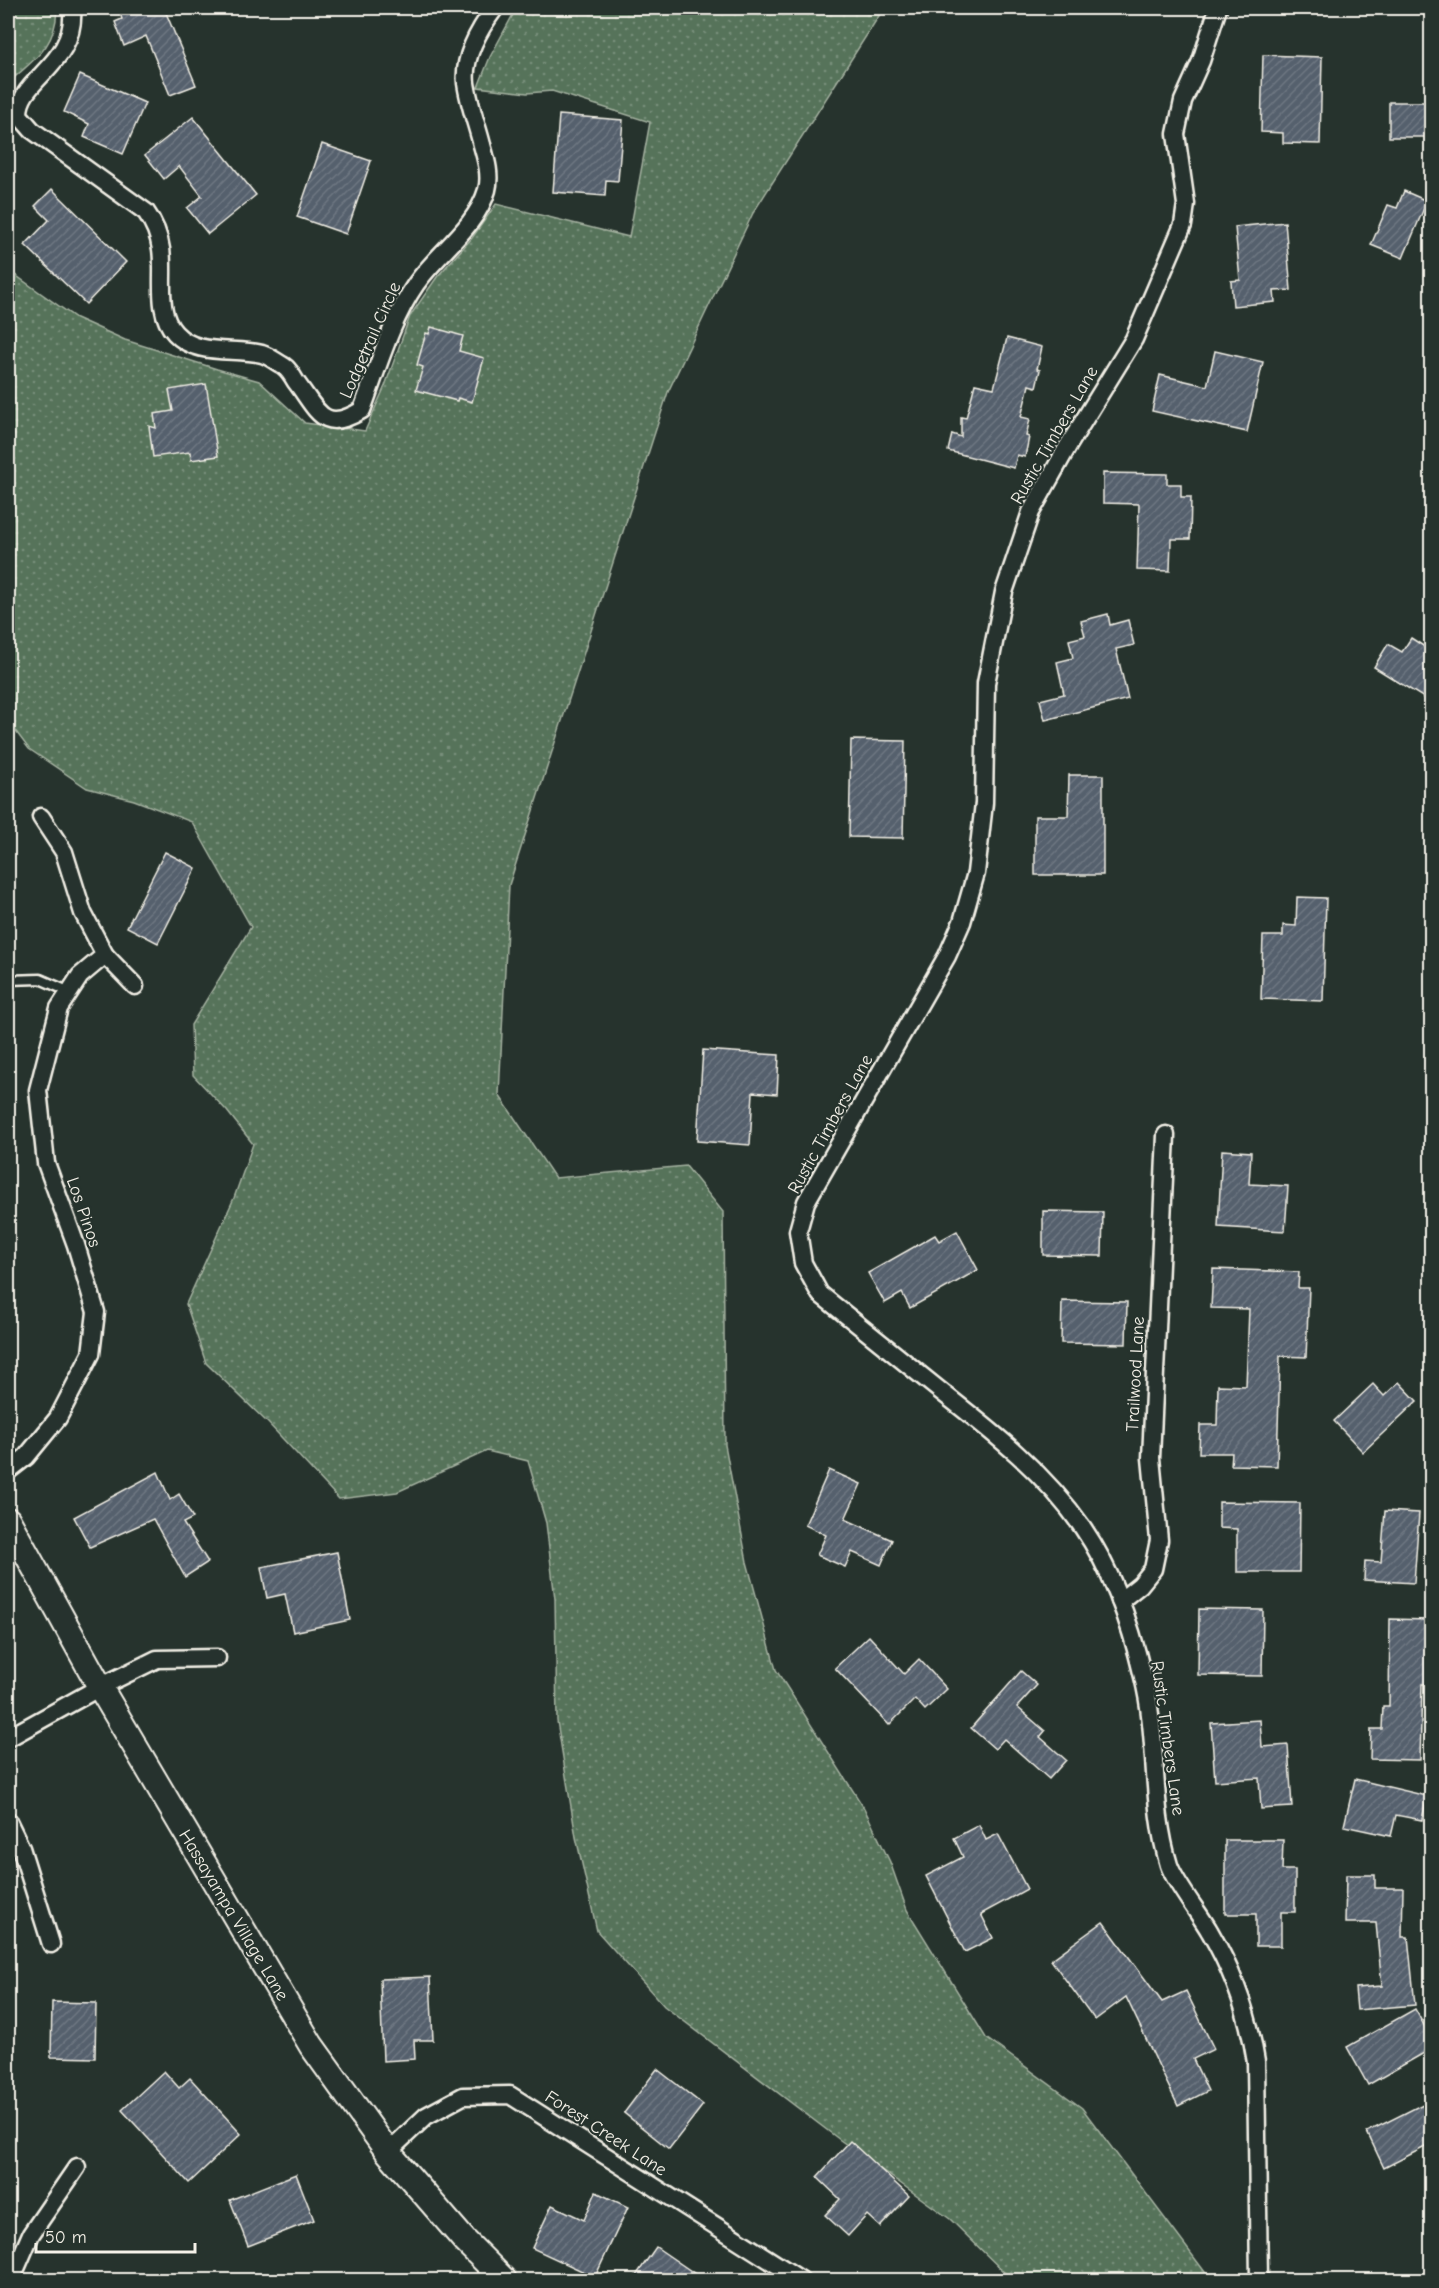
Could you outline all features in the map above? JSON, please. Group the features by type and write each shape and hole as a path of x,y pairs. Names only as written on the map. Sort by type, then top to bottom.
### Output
{"street":[{"name":"Lodgetrail Circle","path":"72,8 68,41 57,59 25,93 18,104 19,115 32,130 146,212 155,224 161,250 165,316 174,333 192,345 216,351 244,351 265,355 286,367 323,417 335,422 348,419 362,410 401,308 416,284 467,225 487,190 488,172 466,82 467,62 483,25 495,8"},
{"name":"Rustic Timbers Lane","path":"1218,8 1201,61 1183,101 1176,134 1186,204 1183,225 1134,339 1030,512 1004,592 986,683 984,803 976,873 962,922 947,957 806,1202 798,1231 803,1263 820,1294 994,1434 1039,1474 1083,1529 1111,1577 1144,1679 1154,1754 1156,1803 1170,1867 1226,1960 1252,2035 1257,2062 1259,2280"},
{"path":"41,817 64,852 83,913 105,955 135,986"},
{"name":"Los Pinos","path":"8,1471 26,1457 58,1418 91,1354 96,1312 76,1245 46,1163 38,1090 59,1008 81,976 105,955"},
{"name":"Trailwood Lane","path":"1120,1601 1140,1585 1153,1569 1159,1540 1151,1458 1166,1135"},
{"name":"Hassayampa Village Lane","path":"8,1520 100,1687 311,2045 388,2152 465,2241 504,2280"},
{"path":"8,1738 100,1687 157,1659 217,1658"},
{"path":"8,1821 21,1848 51,1944"},
{"name":"Forest Creek Lane","path":"388,2152 426,2116 463,2096 510,2095 801,2280"},
{"path":"11,2280 31,2234 77,2167"}],"lane":[{"path":"8,980 40,979 70,992"}],"green space":[{"path":"8,8 56,8 57,10 52,34 42,52 8,83"},
{"path":"519,8 884,8 753,213 668,392 509,885 499,1095 555,1178 686,1166 723,1212 725,1445 747,1562 776,1670 864,1808 890,1862 907,1910 986,2038 1082,2108 1211,2280 1012,2280 950,2219 840,2140 664,2006 597,1931 576,1837 557,1721 555,1599 546,1523 528,1461 487,1451 397,1492 339,1499 268,1423 206,1363 186,1304 234,1198 253,1144 227,1111 193,1075 191,1025 251,927 192,822 134,800 87,788 29,749 8,721 8,270 76,318 125,340 259,381 305,423 365,431 385,386 410,316 437,277 472,238 496,204 629,237 650,122 552,91 527,93 478,87 490,57 515,11"}],"building":[{"path":"118,8 164,8 196,85 170,95 146,36 124,46 115,22 122,19"},
{"path":"1263,55 1322,57 1320,144 1283,143 1283,133 1261,132"},
{"path":"80,75 145,103 123,154 84,137 89,124 64,112"},
{"path":"1389,102 1431,102 1431,137 1389,137"},
{"path":"559,115 623,120 618,181 606,180 605,196 553,192"},
{"path":"193,117 256,195 208,234 187,208 202,196 179,166 164,179 145,155"},
{"path":"322,144 371,161 346,234 297,217"},
{"path":"52,189 126,262 86,304 25,245 49,220 35,206"},
{"path":"1404,191 1427,201 1403,258 1371,245 1388,205 1397,208"},
{"path":"1285,222 1291,290 1274,291 1275,302 1233,306 1231,281 1240,280 1235,227"},
{"path":"431,327 463,336 459,351 484,358 472,402 458,398 457,401 416,390 423,367 417,365 426,333 429,334"},
{"path":"1007,338 1042,347 1036,387 1029,385 1021,417 1030,419 1025,457 1017,455 1014,468 948,451 952,434 961,437 961,417 966,418 975,384 994,388"},
{"path":"1215,351 1263,362 1247,432 1152,411 1160,375 1207,386"},
{"path":"206,384 218,456 191,460 190,452 153,457 149,426 156,428 154,414 173,411 169,390"},
{"path":"1103,473 1167,474 1167,484 1181,484 1181,497 1191,497 1190,539 1171,539 1170,571 1137,570 1139,504 1103,503"},
{"path":"1108,614 1110,625 1128,620 1134,645 1116,649 1128,699 1045,720 1040,700 1064,694 1057,662 1073,658 1069,640 1085,636 1081,621"},
{"path":"1411,638 1431,651 1431,685 1424,698 1374,667 1388,644 1402,652"},
{"path":"851,740 905,741 903,838 849,837"},
{"path":"1069,775 1103,775 1103,875 1035,875 1035,816 1068,816"},
{"path":"165,852 196,868 158,943 127,927"},
{"path":"1297,897 1326,898 1323,1001 1261,999 1263,936 1283,936 1283,925 1296,926"},
{"path":"703,1050 779,1055 777,1094 753,1092 750,1145 697,1141"},
{"path":"1222,1150 1251,1152 1249,1184 1288,1186 1285,1231 1218,1227"},
{"path":"1043,1211 1103,1212 1102,1256 1043,1255"},
{"path":"957,1231 978,1270 910,1308 902,1293 885,1303 868,1273 935,1235 939,1241"},
{"path":"1213,1269 1299,1272 1298,1288 1309,1288 1306,1357 1280,1356 1277,1466 1231,1465 1232,1453 1199,1453 1200,1425 1217,1425 1218,1385 1246,1386 1249,1309 1211,1308"},
{"path":"1062,1301 1127,1302 1126,1344 1061,1343"},
{"path":"1399,1382 1417,1401 1363,1452 1334,1421 1373,1384 1384,1396"},
{"path":"829,1470 861,1484 845,1519 892,1540 881,1565 852,1552 845,1567 817,1555 826,1535 805,1525"},
{"path":"158,1472 170,1500 179,1494 193,1518 183,1523 208,1562 185,1577 153,1519 90,1547 74,1517"},
{"path":"1219,1502 1300,1503 1299,1572 1237,1572 1237,1529 1219,1528"},
{"path":"1385,1511 1419,1513 1414,1583 1364,1580 1365,1561 1381,1562"},
{"path":"337,1552 350,1620 293,1632 285,1594 267,1598 261,1567"},
{"path":"1199,1609 1263,1610 1262,1676 1198,1675"},
{"path":"1390,1619 1429,1620 1428,1684 1422,1684 1420,1760 1370,1759 1371,1729 1382,1729 1383,1706 1389,1706"},
{"path":"869,1636 904,1674 919,1659 947,1689 925,1710 915,1699 889,1725 835,1668"},
{"path":"1021,1671 1037,1685 1017,1707 1045,1731 1040,1737 1066,1760 1049,1779 1004,1739 995,1749 971,1728"},
{"path":"1260,1720 1262,1747 1288,1745 1292,1807 1261,1809 1259,1778 1215,1781 1211,1723"},
{"path":"1355,1779 1427,1796 1422,1820 1396,1815 1391,1836 1344,1826"},
{"path":"979,1825 986,1840 998,1834 1027,1889 981,1914 993,1938 965,1952 926,1876 963,1857 954,1838"},
{"path":"1225,1840 1283,1840 1282,1870 1295,1870 1295,1912 1281,1912 1281,1946 1256,1946 1256,1914 1225,1914"},
{"path":"1346,1875 1375,1875 1375,1888 1403,1888 1402,1937 1408,1937 1415,2005 1357,2010 1355,1988 1382,1986 1376,1923 1345,1923"},
{"path":"1103,1922 1162,2002 1186,1991 1214,2049 1193,2059 1208,2091 1178,2106 1126,1997 1095,2020 1051,1960"},
{"path":"430,1977 433,2040 414,2040 415,2059 383,2061 380,1979"},
{"path":"52,2002 96,2003 95,2058 51,2057"},
{"path":"1415,2009 1431,2038 1431,2049 1368,2085 1347,2047"},
{"path":"657,2069 703,2105 669,2149 624,2113"},
{"path":"164,2071 179,2088 190,2078 241,2134 189,2183 122,2110"},
{"path":"1431,2100 1431,2144 1384,2168 1367,2132"},
{"path":"850,2141 909,2196 880,2227 867,2215 848,2236 825,2215 840,2199 817,2177"},
{"path":"296,2174 314,2220 248,2246 230,2200"},
{"path":"596,2192 628,2207 595,2277 532,2248 552,2205 584,2220"},
{"path":"656,2247 704,2280 633,2280"}],"waterway":[{"path":"1324,2277 1329,2280"}]}
